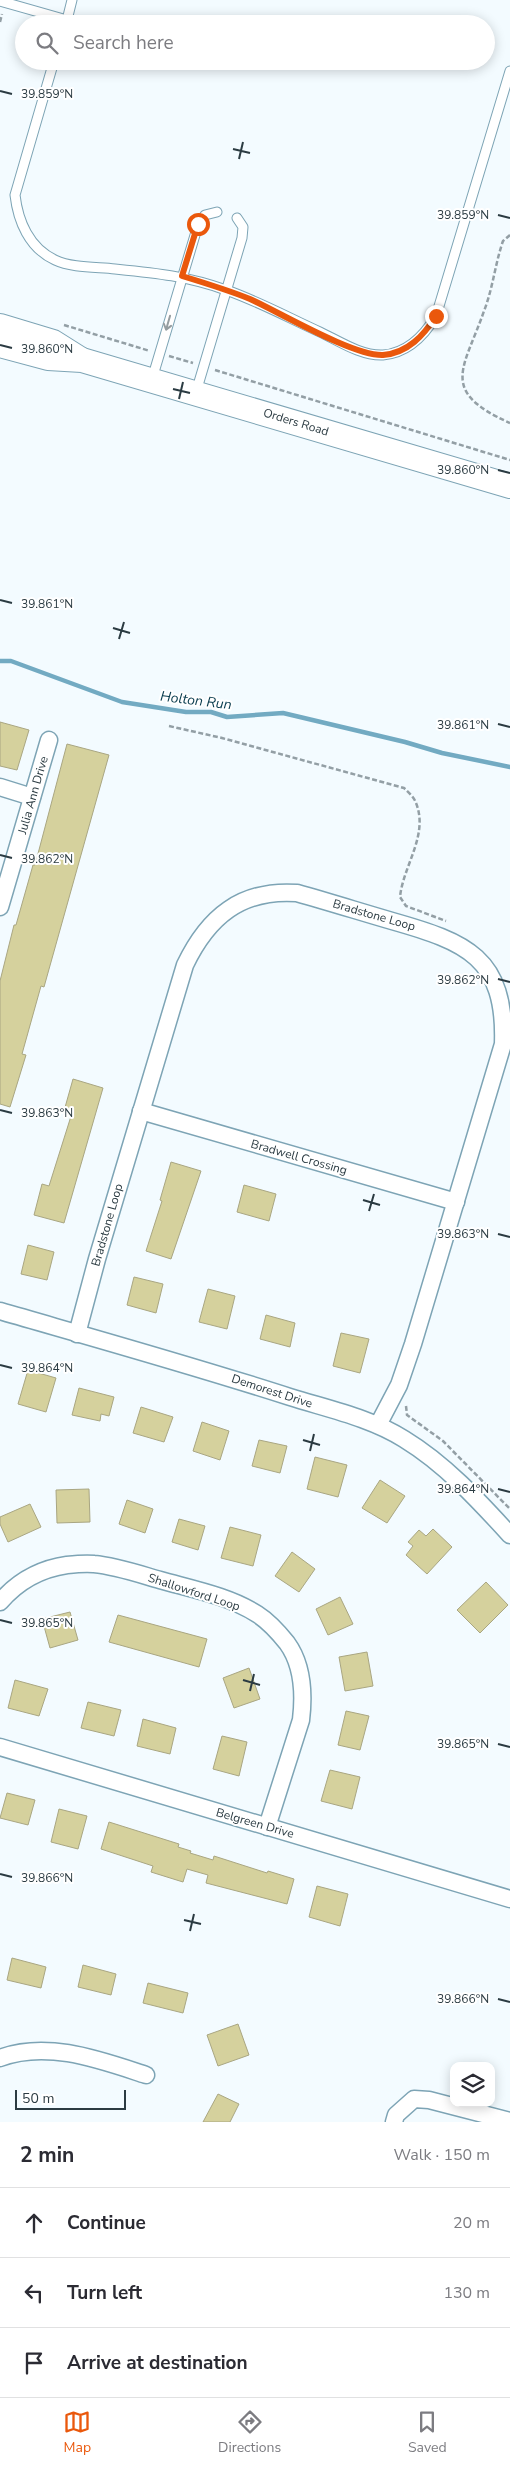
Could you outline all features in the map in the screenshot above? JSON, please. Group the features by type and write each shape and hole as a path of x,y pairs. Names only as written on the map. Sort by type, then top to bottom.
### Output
{"street":[{"name":"Orders Road","path":"0,326 53,342 82,360"},
{"name":"Orders Road","path":"0,345 48,358 82,360 510,486"},
{"name":"Julia Ann Drive","path":"0,907 49,740"},
{"path":"0,786 32,797"},
{"name":"Bradstone Loop","path":"77,1334 185,965 195,944 223,913 241,901 281,892 297,893 441,935 479,960 495,985 504,1020 503,1044 399,1385 378,1425"},
{"name":"Bradwell Crossing","path":"141,1112 456,1202"},
{"name":"Demorest Drive","path":"0,1311 227,1377 378,1425 404,1438 440,1465 472,1494 510,1535"},
{"name":"Shallowford Loop","path":"0,1602 14,1586 35,1573 68,1565 94,1564 128,1571 226,1600 257,1614 274,1628 288,1645 297,1664 303,1704 301,1720 267,1827"},
{"name":"Belgreen Drive","path":"0,1747 510,1899"},
{"path":"0,2058 26,2051 61,2052 146,2075"},
{"path":"394,2122 396,2115 414,2099 429,2100 510,2121"}],"lane":[{"path":"68,15 72,0"},
{"path":"0,1 44,15"},
{"path":"51,70 15,195 18,214 27,235 42,252 55,260 73,264 182,276 226,290 361,352 384,355 405,348 425,335 436,316 510,71"},
{"path":"152,380 198,224 205,215 217,212"},
{"path":"196,392 242,238 243,227 236,218"}],"path":[{"path":"510,235 503,241 485,309 464,359 461,377 464,388 476,404 490,414 510,423"},
{"path":"56,322 510,460"},
{"path":"169,726 222,738 404,788 416,801 420,823 418,838 401,884 400,897 406,906 447,921"},
{"path":"409,1398 406,1405 407,1415 442,1441 510,1509"}],"building":[{"path":"0,722 29,730 17,770 0,766"},
{"path":"67,744 109,755 44,987 41,986 22,1054 26,1055 10,1107 0,1104 0,981 14,925 16,925 33,865 35,865"},
{"path":"73,1079 103,1088 64,1223 34,1215 42,1184 49,1186 72,1113 64,1111"},
{"path":"171,1162 201,1171 171,1259 146,1251 162,1201 160,1200"},
{"path":"244,1185 276,1194 269,1221 237,1212"},
{"path":"28,1245 54,1252 47,1280 21,1274"},
{"path":"134,1277 163,1284 156,1313 127,1305"},
{"path":"208,1289 235,1296 227,1329 199,1322"},
{"path":"266,1315 295,1323 290,1347 260,1339"},
{"path":"341,1333 369,1339 360,1373 333,1366"},
{"path":"28,1370 56,1378 46,1412 18,1404"},
{"path":"79,1388 114,1397 109,1416 101,1414 100,1421 72,1415"},
{"path":"141,1407 173,1417 164,1442 133,1433"},
{"path":"202,1422 229,1431 220,1460 193,1451"},
{"path":"259,1440 287,1446 280,1473 252,1466"},
{"path":"315,1457 347,1465 338,1497 307,1489"},
{"path":"380,1480 405,1496 387,1523 362,1508"},
{"path":"89,1489 90,1522 57,1523 56,1490"},
{"path":"127,1500 153,1509 145,1533 119,1524"},
{"path":"30,1504 41,1527 8,1542 0,1524 0,1517"},
{"path":"179,1519 205,1526 198,1550 172,1542"},
{"path":"230,1527 261,1535 253,1566 221,1558"},
{"path":"433,1529 452,1547 427,1574 406,1555 413,1546 408,1542 419,1530 426,1536"},
{"path":"292,1552 315,1569 299,1592 275,1576"},
{"path":"486,1582 508,1605 480,1633 457,1610"},
{"path":"340,1597 353,1624 328,1635 316,1609"},
{"path":"70,1612 78,1640 50,1648 42,1619"},
{"path":"118,1615 207,1639 199,1667 109,1642"},
{"path":"367,1652 373,1686 345,1691 339,1657"},
{"path":"249,1668 260,1699 234,1708 223,1678"},
{"path":"15,1680 48,1689 39,1716 8,1708"},
{"path":"88,1702 121,1710 114,1736 81,1728"},
{"path":"346,1711 369,1716 360,1750 338,1745"},
{"path":"143,1719 176,1728 170,1754 137,1746"},
{"path":"222,1736 247,1742 239,1776 213,1769"},
{"path":"330,1770 360,1777 352,1809 321,1801"},
{"path":"7,1793 35,1800 28,1825 0,1818"},
{"path":"59,1809 87,1816 78,1849 51,1842"},
{"path":"109,1822 179,1844 178,1847 191,1851 190,1853 213,1860 214,1856 267,1873 268,1871 294,1879 287,1904 206,1883 208,1875 187,1869 183,1882 151,1872 153,1866 101,1849"},
{"path":"317,1886 348,1894 340,1926 309,1917"},
{"path":"12,1958 46,1967 41,1988 7,1980"},
{"path":"83,1965 116,1974 111,1995 78,1987"},
{"path":"148,1983 188,1993 183,2013 143,2003"},
{"path":"238,2024 249,2055 218,2066 207,2035"},
{"path":"218,2094 239,2104 230,2122 203,2122"}],"waterway":[{"name":"Holton Run","path":"0,661 11,661 122,702 186,712 211,712 227,717 283,713 405,742 442,753 510,767"}],"route":[{"path":"198,224 182,276 250,299 361,352 384,355 405,348 425,335 436,316"}]}
